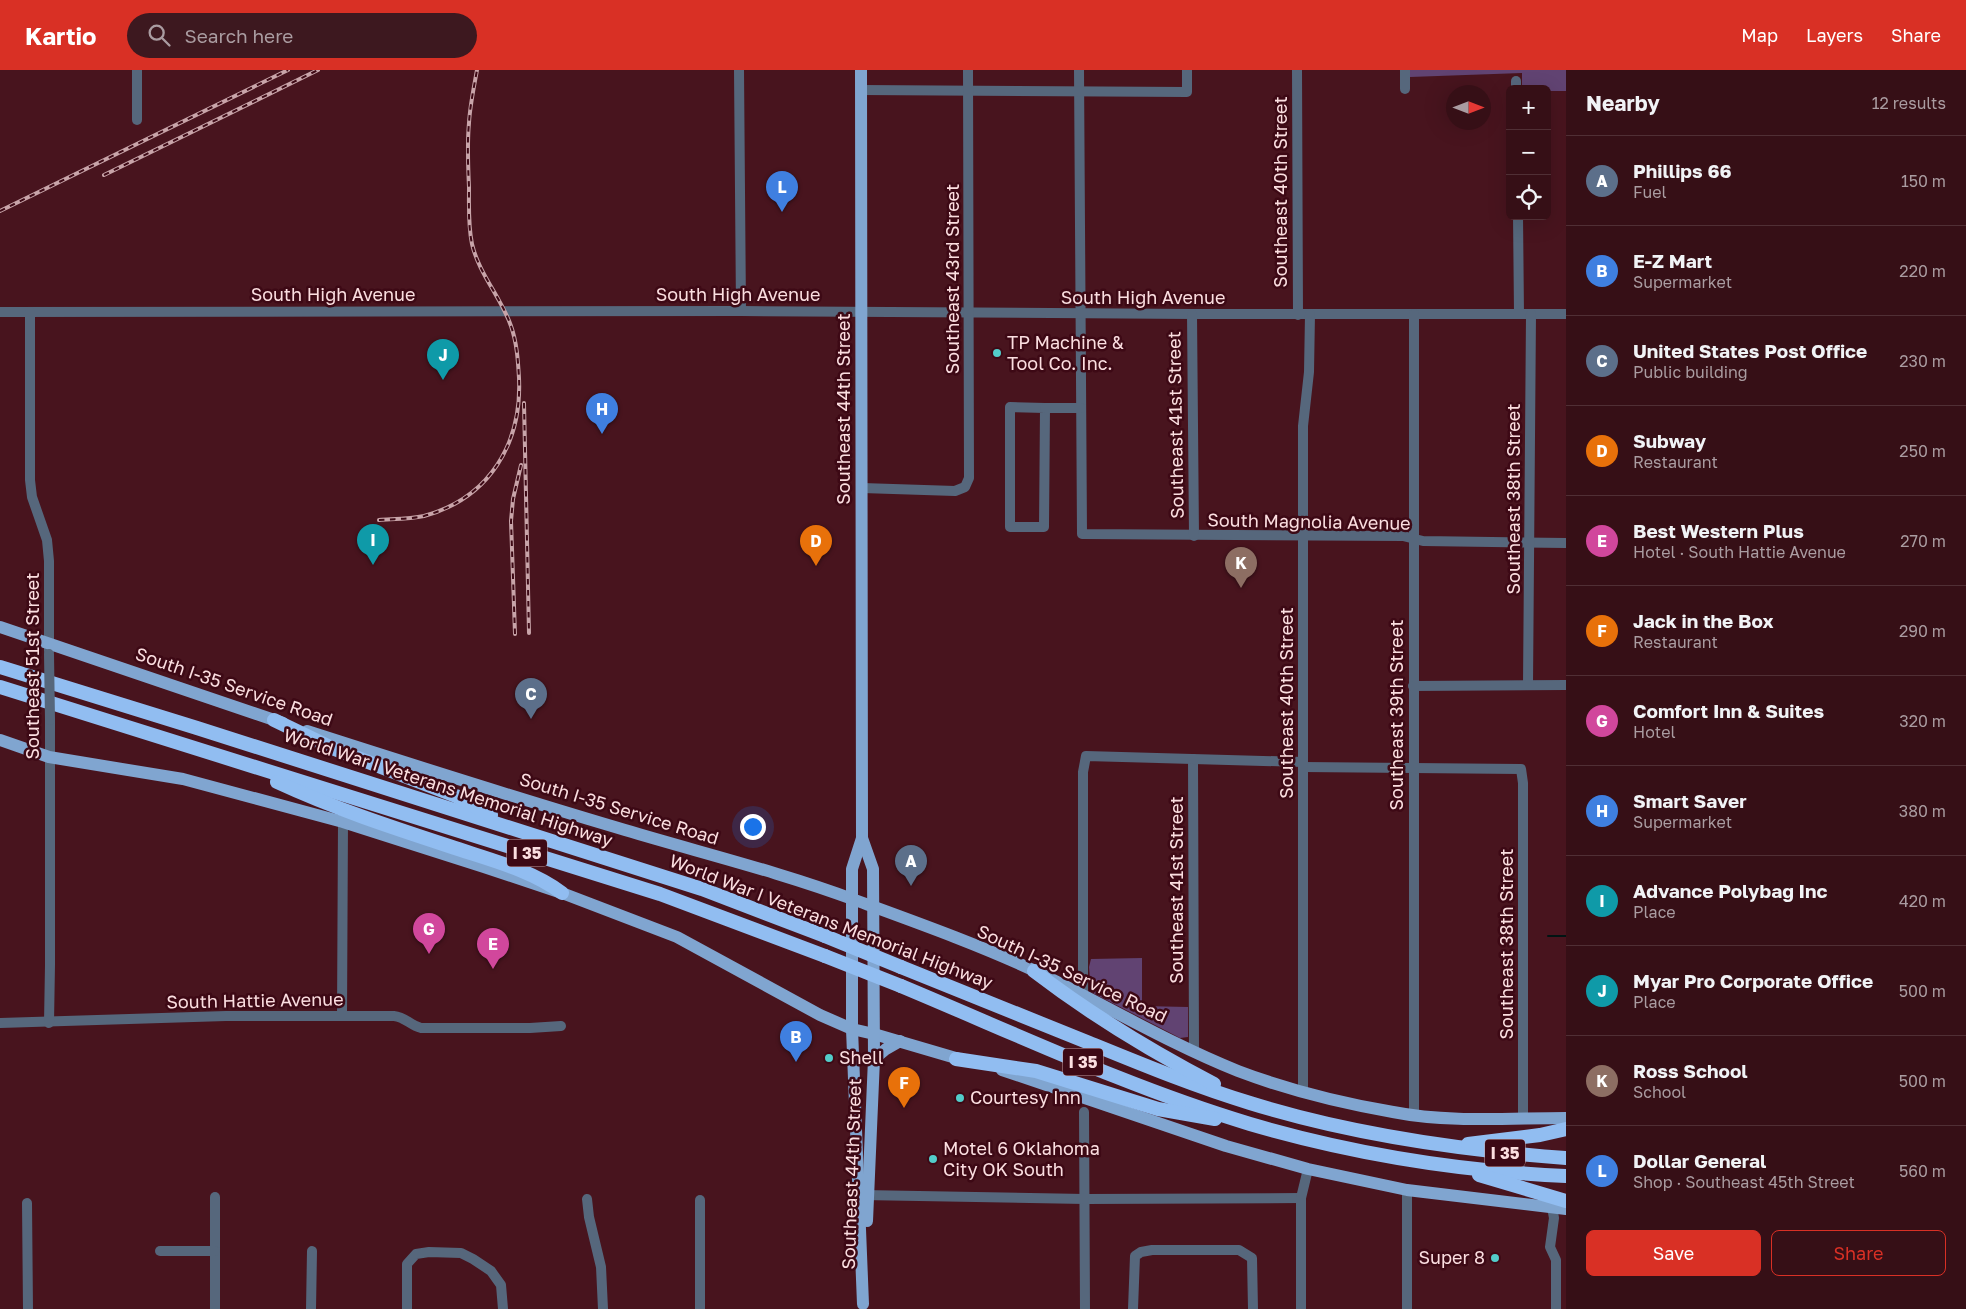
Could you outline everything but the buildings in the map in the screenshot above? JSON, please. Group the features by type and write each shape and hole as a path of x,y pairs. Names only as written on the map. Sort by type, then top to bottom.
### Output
{"highway":[{"name":"World War I Veterans Memorial Highway","path":"0,667 702,889 825,936 1175,1078 1250,1103 1354,1130 1444,1146 1566,1158"},
{"name":"World War I Veterans Memorial Highway","path":"0,687 660,894 825,956 1134,1082 1214,1112 1267,1128 1370,1153 1455,1168 1566,1176"},
{"path":"274,720 332,748 456,796 518,830"},
{"path":"227,758 314,799 545,881 562,893"},
{"path":"1034,971 1070,998 1147,1048 1250,1103"},
{"path":"956,1058 1036,1071 1158,1109 1267,1128"},
{"path":"1444,1146 1517,1138 1566,1129"},
{"path":"1455,1168 1530,1192 1566,1201"}],"main road":[{"name":"Southeast 44th Street","path":"861,70 862,838 852,869 852,1029 863,1195 864,1306"},
{"name":"South I-35 Service Road","path":"0,628 49,648 563,812 828,890 1034,971 1194,1052 1238,1071 1303,1092 1414,1116 1566,1118"},
{"path":"0,740 50,756 183,779 343,822 562,893 678,937 820,1015 852,1029 1007,1072 1226,1146 1308,1169 1407,1190 1566,1210"},
{"name":"Southeast 44th Street","path":"862,838 873,869 874,1034 874,1059 863,1195"},
{"path":"828,890 843,884 852,869"},
{"path":"874,1059 886,1048 900,1041"}],"street":[{"path":"137,70 137,120"},
{"path":"739,70 741,311"},
{"name":"Southeast 43rd Street","path":"862,488 955,491 965,486 970,478 968,70"},
{"path":"1045,408 1044,526 1010,526 1010,407 1081,408 1079,70"},
{"path":"861,90 1187,92 1187,70"},
{"name":"Southeast 40th Street","path":"1296,70 1298,315"},
{"path":"1404,70 1404,89"},
{"path":"1518,220 1519,313"},
{"name":"South High Avenue","path":"0,312 741,311 1298,315 1566,314"},
{"name":"Southeast 51st Street","path":"30,312 30,480 32,497 47,540 49,561 49,1023"},
{"name":"Southeast 41st Street","path":"1192,314 1194,536"},
{"name":"Southeast 40th Street","path":"1303,1092 1303,426 1309,372 1310,314"},
{"name":"Southeast 39th Street","path":"1414,314 1414,1116"},
{"name":"Southeast 38th Street","path":"1528,685 1531,314"},
{"name":"South Magnolia Avenue","path":"1081,408 1082,534 1403,536 1423,541 1566,542"},
{"path":"1413,686 1566,685"},
{"path":"1083,996 1083,772 1086,756 1413,768"},
{"name":"Southeast 41st Street","path":"1193,759 1194,1052"},
{"name":"Southeast 38th Street","path":"1413,768 1521,769 1523,783 1524,1118"},
{"path":"342,1016 343,822"},
{"name":"South Hattie Avenue","path":"0,1023 49,1023 226,1016 342,1016 402,1017 412,1025 421,1028 561,1026"},
{"path":"1084,1112 1085,1309"},
{"path":"1301,1309 1301,1198 1308,1169"},
{"path":"1407,1190 1407,1309"},
{"path":"863,1195 1301,1198"},
{"path":"215,1197 215,1309"},
{"path":"586,1199 601,1268 603,1309"},
{"path":"700,1200 700,1309"},
{"path":"27,1203 28,1309"},
{"path":"1552,1207 1554,1218 1550,1247 1556,1260 1556,1309"},
{"path":"1133,1309 1136,1256 1141,1252 1152,1250 1238,1250 1252,1258 1253,1309"},
{"path":"160,1251 215,1251"},
{"path":"311,1309 312,1251"},
{"path":"406,1309 407,1264 416,1254 429,1252 461,1254 474,1258 491,1271 500,1285 503,1309"}],"shaded area":[{"path":"1410,70 1566,70 1566,91 1551,91 1551,85 1522,85 1522,73 1410,77"},
{"path":"1142,958 1142,1006 1188,1007 1188,1037 1180,1038 1091,992 1089,967 1091,959"}],"waterway":[{"path":"1548,936 1566,936"}],"railway":[{"path":"0,211 288,70"},
{"path":"104,175 318,70"},
{"path":"379,520 424,516 447,508 467,496 484,482 497,465 508,445 515,424 519,378 515,339 507,315 475,255 470,230 468,139 470,110 477,70"},
{"path":"524,403 529,633"},
{"path":"515,634 511,521 513,499 521,465"}],"place":[{"name":"Dollar General","path":"782,212"},
{"name":"TP Machine & Tool Co. Inc.","path":"997,353"},
{"name":"Myar Pro Corporate Office","path":"443,380"},
{"name":"Smart Saver","path":"602,434"},
{"name":"Advance Polybag Inc","path":"373,565"},
{"name":"Subway","path":"816,566"},
{"name":"Ross School","path":"1241,588"},
{"name":"United States Post Office","path":"531,719"},
{"name":"Phillips 66","path":"911,886"},
{"name":"Comfort Inn & Suites","path":"429,954"},
{"name":"Best Western Plus","path":"493,969"},
{"name":"Shell","path":"829,1058"},
{"name":"E-Z Mart","path":"796,1062"},
{"name":"Courtesy Inn","path":"960,1098"},
{"name":"Jack in the Box","path":"904,1108"},
{"name":"Motel 6 Oklahoma City OK South","path":"933,1159"},
{"name":"Super 8","path":"1495,1258"}]}
